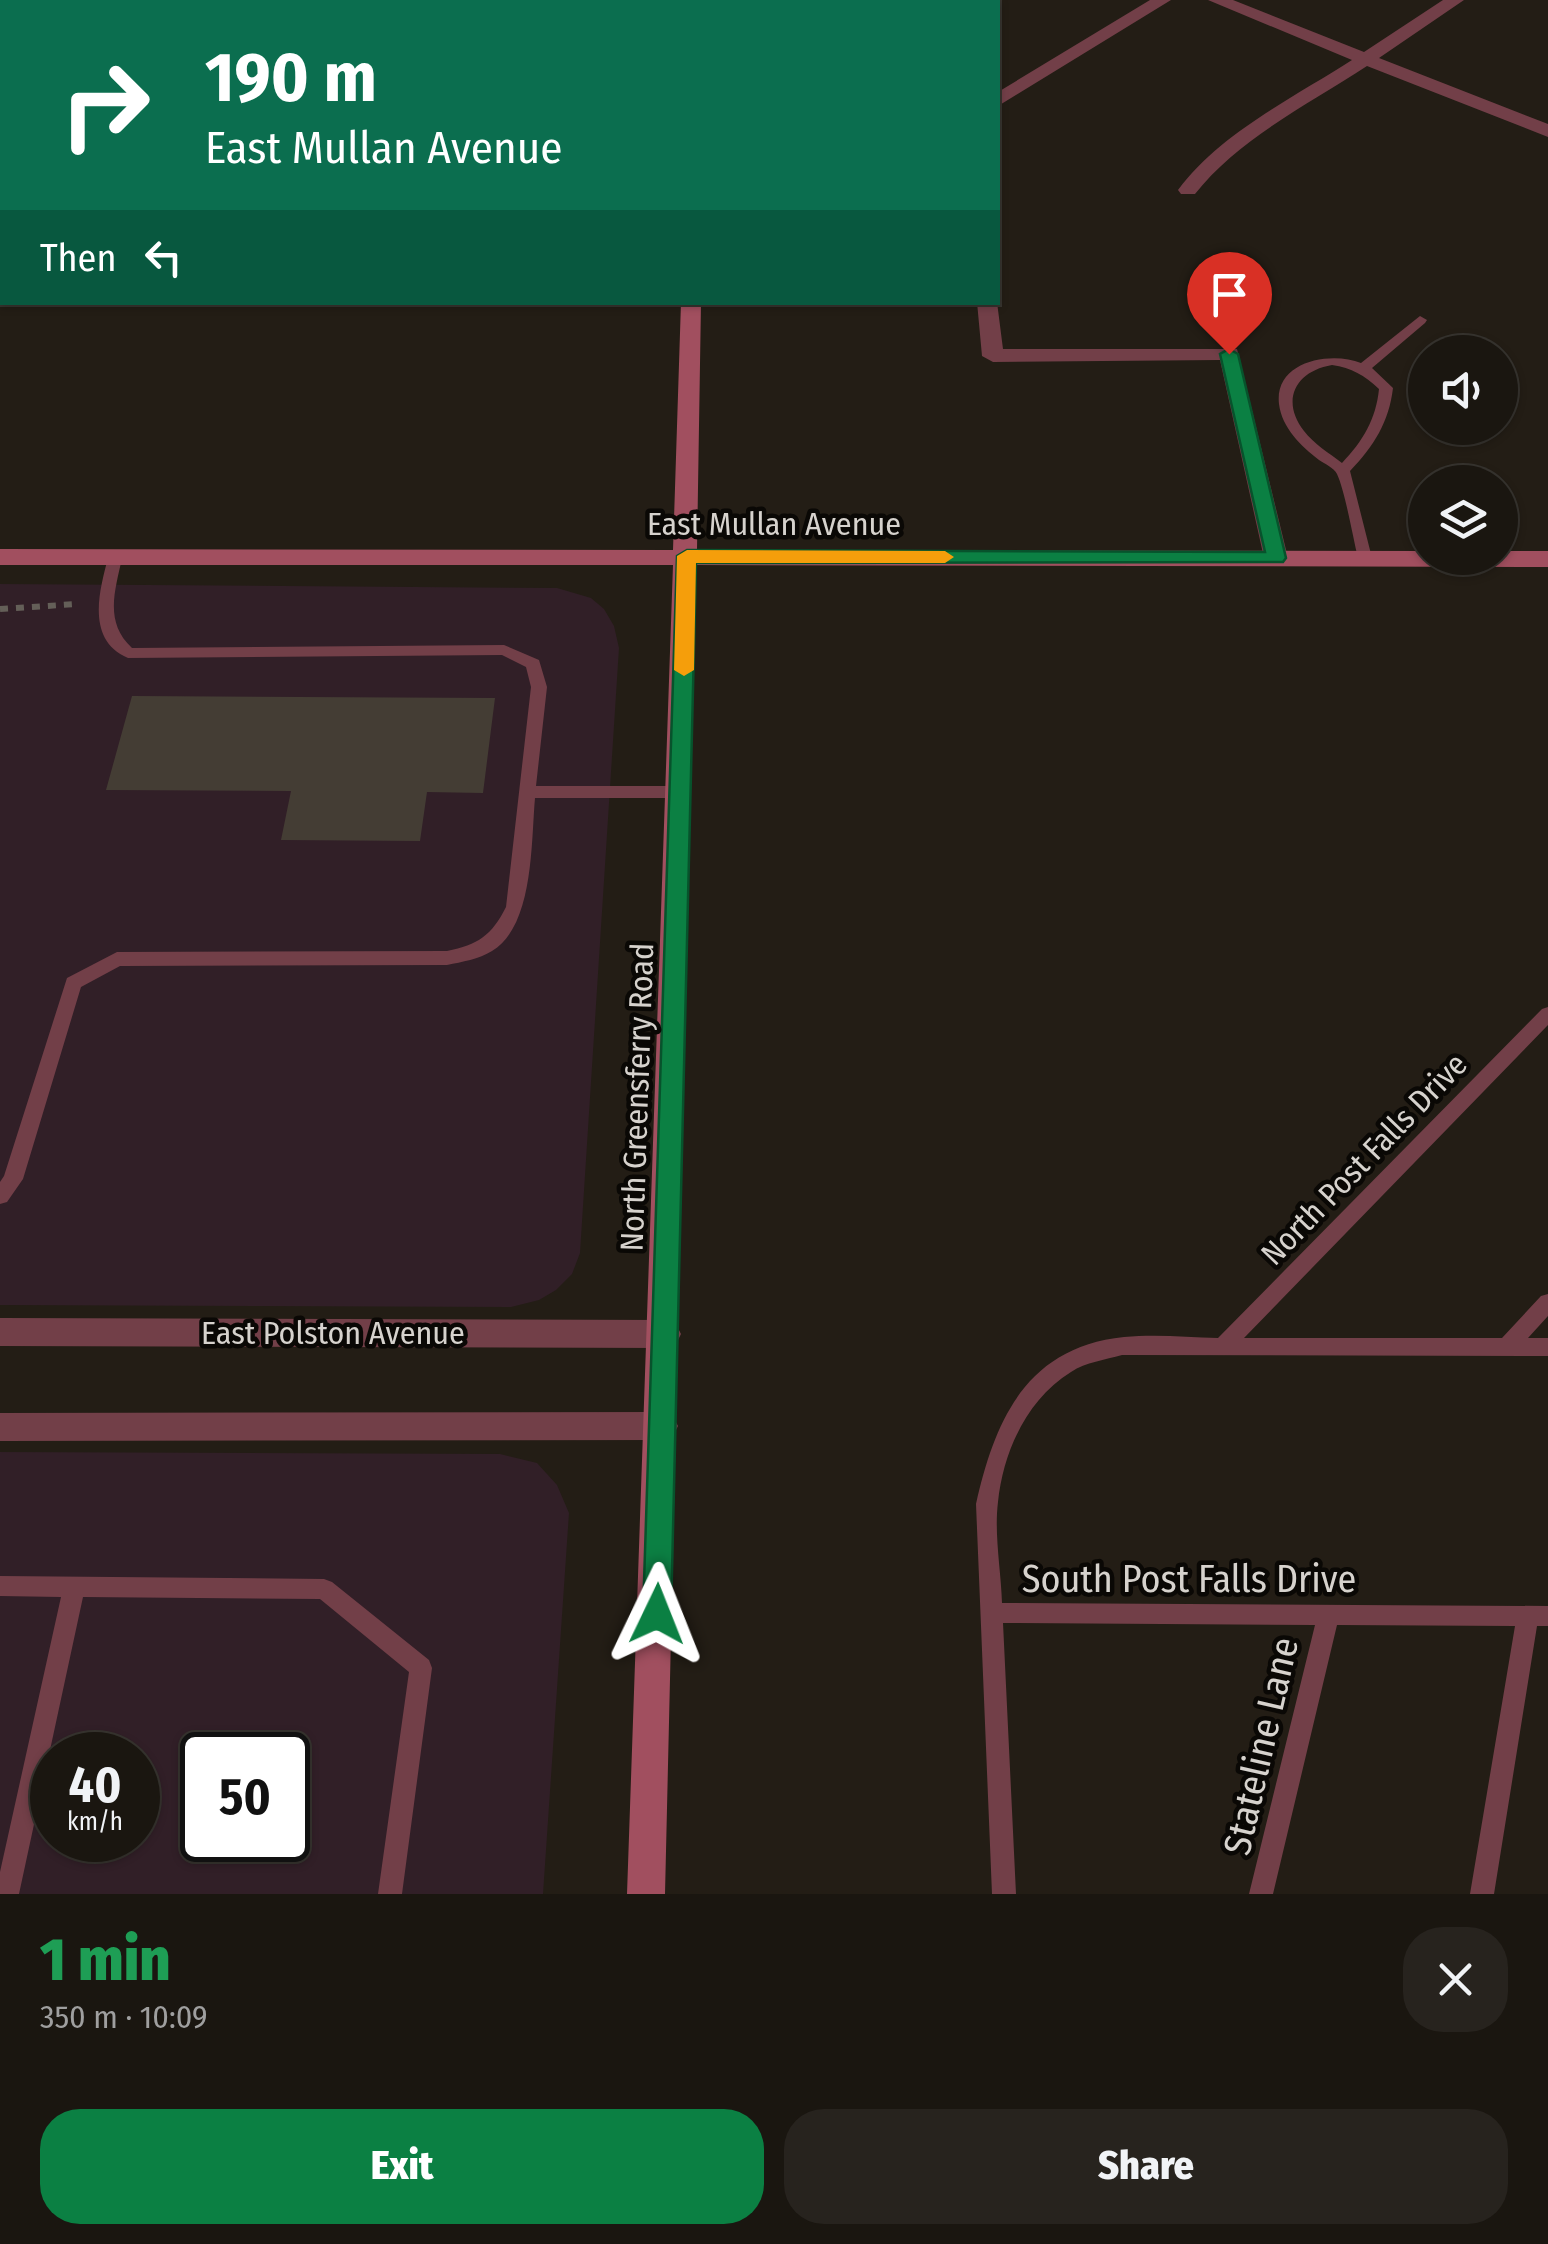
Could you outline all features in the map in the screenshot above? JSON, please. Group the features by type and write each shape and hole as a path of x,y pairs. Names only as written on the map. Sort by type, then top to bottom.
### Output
{"main road":[{"name":"North Greensferry Road","path":"646,1894 665,1334 691,305"},
{"name":"East Mullan Avenue","path":"0,557 1548,558"}],"street":[{"path":"1000,99 1162,0"},
{"path":"1217,0 1548,131"},
{"path":"1188,190 1206,167 1230,148 1455,0"},
{"path":"987,305 993,356 1229,354 1276,558"},
{"name":"East Polston Avenue","path":"0,1332 665,1334"},
{"path":"0,1428 662,1426"}],"lane":[{"path":"1365,367 1420,320"},
{"path":"1344,470 1370,442 1385,411 1386,388 1365,367 1341,360 1316,363 1295,374 1286,396 1291,422 1310,446 1344,470 1365,558"},
{"path":"0,1196 13,1179 73,983 118,960 447,958 482,951 500,938 515,907 539,687 533,664 504,650 128,653 111,640 104,610 115,558"},
{"path":"527,792 680,792"},
{"name":"North Post Falls Drive","path":"1223,1346 1548,1014"},
{"path":"1507,1347 1548,1302"},
{"path":"991,1613 988,1504 998,1451 1024,1398 1064,1366 1122,1346 1548,1347"},
{"path":"0,1586 324,1588 421,1668 390,1894"},
{"path":"7,1894 74,1587"},
{"name":"South Post Falls Drive","path":"1004,1894 991,1613 1538,1616"},
{"name":"Stateline Lane","path":"1261,1894 1328,1615"},
{"path":"1482,1894 1538,1616"}],"path":[{"path":"0,609 77,604"}],"shaded area":[{"path":"0,584 557,588 591,598 604,609 614,626 619,648 580,1253 572,1274 556,1290 539,1300 511,1307 0,1305"},
{"path":"0,1452 500,1454 537,1463 557,1485 569,1513 543,1894 0,1894"}],"building":[{"path":"132,696 495,698 483,793 427,792 420,841 281,840 291,791 106,790"}],"slow traffic":[{"path":"684,670 687,556 945,557"}],"route":[{"path":"657,1614 687,556 1276,558 1229,354"}]}
